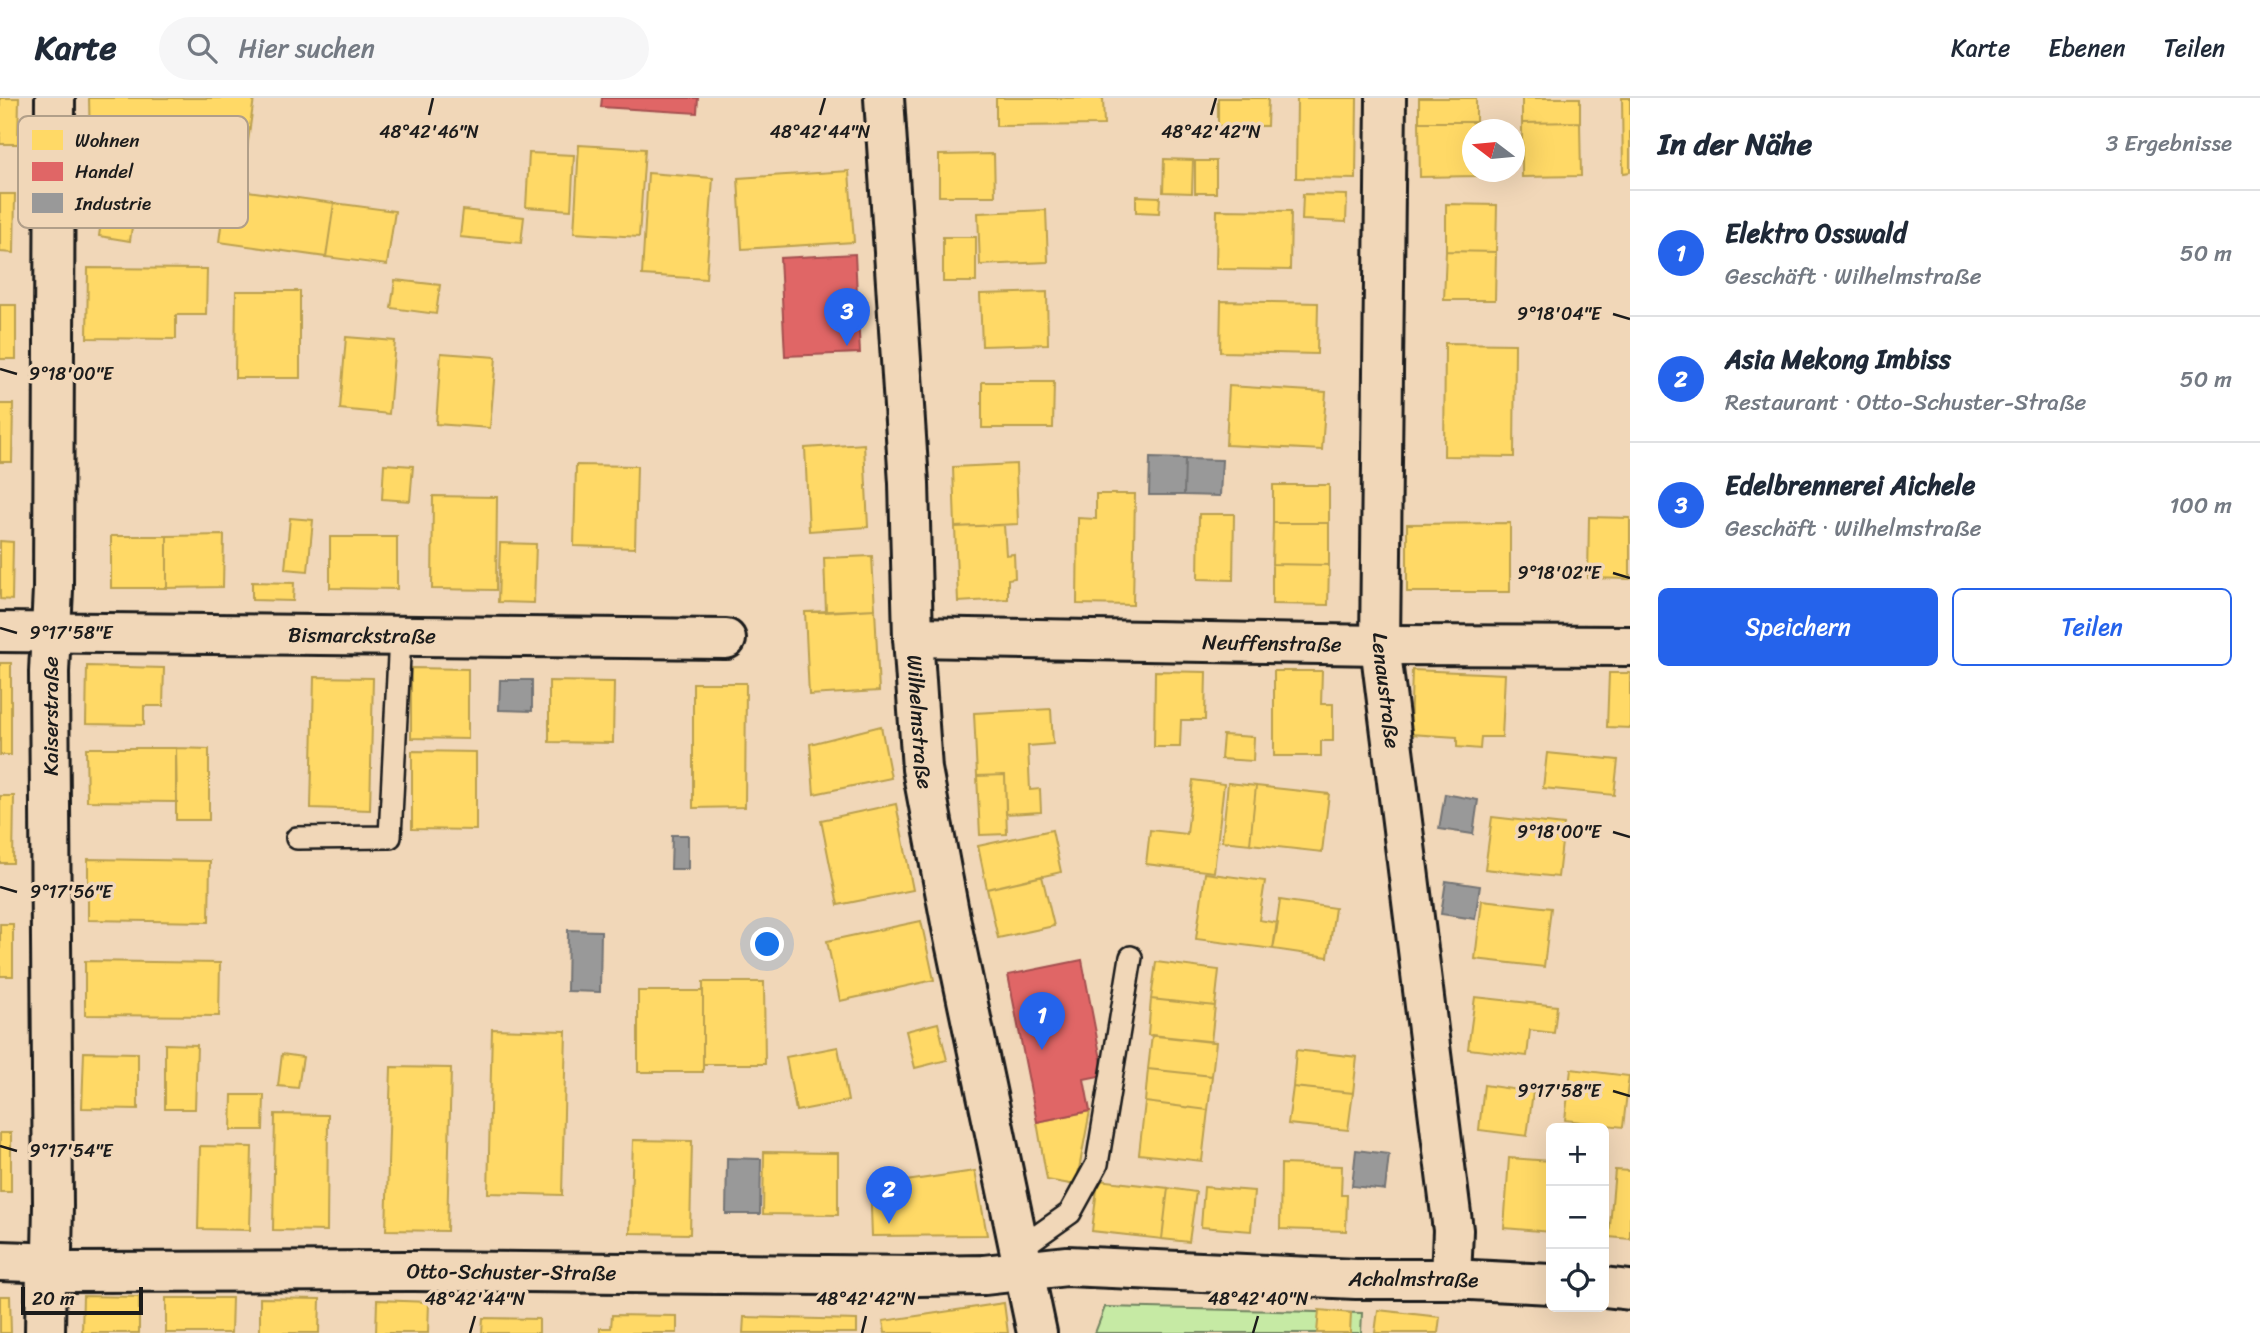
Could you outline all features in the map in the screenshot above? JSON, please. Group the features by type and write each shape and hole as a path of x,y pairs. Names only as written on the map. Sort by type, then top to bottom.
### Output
{"street":[{"name":"Kaiserstraße","path":"55,98 55,116"},
{"name":"Wilhelmstraße","path":"884,98 909,483 913,637 922,769 930,819 1037,1333"},
{"name":"Lenaustraße","path":"1387,98 1380,645 1453,1230 1451,1279"},
{"name":"Kaiserstraße","path":"45,1333 46,1267 52,1251 53,1206 49,672 52,631 54,228"},
{"name":"Bismarckstraße","path":"0,632 726,639"},
{"name":"Neuffenstraße","path":"913,637 1380,645 1630,646"},
{"name":"Otto-Schuster-Straße","path":"0,1261 31,1262 63,1272 453,1271 920,1276 984,1275 1022,1259"},
{"name":"Achalmstraße","path":"1022,1259 1067,1266 1356,1279 1451,1279 1546,1284"},
{"path":"1609,1288 1630,1290"}],"lane":[{"path":"297,838 390,836 400,636"},
{"path":"1022,1259 1070,1213 1097,1164 1130,957"}],"green space":[{"path":"1105,1307 1362,1313 1361,1333 1095,1333"}],"building: Wohnen":[{"path":"0,98 19,98 18,144 0,144"},
{"path":"89,98 254,98 248,141 248,116 89,116"},
{"path":"996,98 1103,98 1104,125 996,126"},
{"path":"1218,98 1268,98 1267,126 1218,126"},
{"path":"1297,98 1357,98 1356,179 1296,178"},
{"path":"1419,98 1476,98 1476,119 1462,119 1462,122 1419,122"},
{"path":"1522,98 1580,98 1580,122 1525,123 1525,119 1522,119"},
{"path":"1622,98 1630,98 1630,172 1623,173"},
{"path":"1419,122 1462,122 1462,176 1420,177"},
{"path":"1580,122 1581,176 1525,177 1525,123"},
{"path":"579,145 645,149 639,237 574,233"},
{"path":"529,153 574,155 571,210 526,207"},
{"path":"994,154 995,196 939,196 939,155"},
{"path":"1164,159 1193,160 1192,193 1163,192"},
{"path":"1195,161 1216,161 1216,193 1195,193"},
{"path":"849,171 854,242 742,249 738,178"},
{"path":"648,173 713,178 706,279 642,275"},
{"path":"248,191 334,203 326,257 219,242 221,228 248,228"},
{"path":"0,194 15,194 14,253 0,252"},
{"path":"1303,194 1347,195 1346,222 1302,220"},
{"path":"1136,196 1160,197 1159,213 1136,212"},
{"path":"334,203 395,211 387,265 326,257"},
{"path":"1446,204 1497,205 1496,252 1446,251"},
{"path":"463,210 524,217 521,243 460,237"},
{"path":"1046,210 1048,262 980,265 978,213"},
{"path":"1217,210 1291,211 1290,270 1216,269"},
{"path":"100,228 132,228 130,241 99,236"},
{"path":"943,237 976,237 976,282 943,282"},
{"path":"1446,251 1496,252 1495,300 1444,300"},
{"path":"88,268 207,269 206,315 176,315 176,339 87,338"},
{"path":"395,280 440,285 436,314 391,308"},
{"path":"236,291 300,291 300,378 235,378"},
{"path":"1047,292 1048,344 982,346 980,294"},
{"path":"1221,301 1318,303 1317,354 1220,352"},
{"path":"0,305 16,305 16,359 0,359"},
{"path":"346,337 395,341 389,414 340,409"},
{"path":"1445,343 1515,344 1514,457 1444,456"},
{"path":"441,353 496,357 490,428 436,424"},
{"path":"982,382 1054,382 1053,428 982,428"},
{"path":"1229,386 1326,392 1322,450 1226,445"},
{"path":"0,404 13,404 12,462 0,462"},
{"path":"864,444 868,527 809,531 805,448"},
{"path":"384,464 413,466 410,501 382,499"},
{"path":"1016,464 1018,524 955,527 953,467"},
{"path":"576,465 637,466 635,548 574,546"},
{"path":"1273,485 1329,485 1329,523 1273,523"},
{"path":"1096,494 1135,494 1133,605 1077,604 1078,518 1096,519"},
{"path":"433,496 497,497 496,590 432,589"},
{"path":"1199,514 1234,514 1233,580 1198,579"},
{"path":"1589,517 1630,518 1630,579 1588,578"},
{"path":"290,518 313,520 308,571 285,569"},
{"path":"1273,523 1329,523 1329,565 1272,564"},
{"path":"1510,523 1510,592 1407,592 1407,524"},
{"path":"1004,525 1006,555 1014,554 1015,578 1008,579 1008,599 958,602 955,527"},
{"path":"224,535 223,587 167,588 167,536"},
{"path":"111,536 167,536 167,588 111,588"},
{"path":"330,537 397,537 397,589 330,588"},
{"path":"0,541 13,542 12,600 0,599"},
{"path":"500,543 536,544 534,603 498,602"},
{"path":"872,556 875,609 826,612 824,558"},
{"path":"1272,564 1329,565 1328,605 1272,604"},
{"path":"252,582 294,583 293,601 252,600"},
{"path":"875,609 879,691 809,695 805,612"},
{"path":"0,663 11,663 11,755 0,755"},
{"path":"87,666 164,668 163,706 144,706 144,725 86,724"},
{"path":"411,668 468,669 468,739 411,738"},
{"path":"1412,670 1505,674 1502,737 1481,737 1480,749 1457,747 1457,737 1410,734"},
{"path":"1155,671 1206,672 1205,720 1181,720 1180,747 1154,747"},
{"path":"1274,671 1322,671 1321,704 1333,704 1333,741 1321,741 1321,756 1274,756"},
{"path":"1609,673 1630,673 1630,728 1607,727"},
{"path":"314,677 373,678 370,810 311,808"},
{"path":"549,681 614,682 613,743 549,742"},
{"path":"693,683 746,683 745,807 693,808"},
{"path":"1051,709 1053,744 1028,746 1030,790 1040,789 1041,812 1006,814 1005,775 977,776 974,713"},
{"path":"881,726 891,778 814,794 810,744"},
{"path":"1223,735 1254,737 1253,761 1221,759"},
{"path":"86,748 176,748 177,802 87,801"},
{"path":"176,748 209,749 209,820 176,820"},
{"path":"412,751 476,752 476,830 412,829"},
{"path":"1547,753 1618,760 1614,795 1543,788"},
{"path":"1005,775 1007,834 980,835 977,776"},
{"path":"1193,780 1224,784 1214,872 1146,864 1150,830 1187,834"},
{"path":"1228,783 1256,786 1250,844 1222,841"},
{"path":"1256,786 1329,794 1322,852 1250,844"},
{"path":"0,796 14,796 13,863 0,863"},
{"path":"896,804 913,890 838,905 821,820"},
{"path":"1492,817 1564,825 1558,877 1485,869"},
{"path":"1052,830 1061,872 987,889 978,846"},
{"path":"88,859 210,861 209,922 88,920"},
{"path":"1205,873 1265,881 1259,920 1278,923 1273,949 1196,939"},
{"path":"1042,876 1054,926 998,938 987,889"},
{"path":"1280,900 1335,908 1328,957 1273,949"},
{"path":"1482,900 1551,908 1544,967 1475,959"},
{"path":"921,921 934,980 840,1001 827,941"},
{"path":"0,924 13,924 13,976 0,976"},
{"path":"85,961 220,963 219,1016 85,1015"},
{"path":"1156,962 1219,970 1215,1006 1151,999"},
{"path":"703,982 764,982 765,1064 703,1064"},
{"path":"638,991 703,991 703,1072 638,1072"},
{"path":"1475,997 1557,1006 1554,1033 1530,1030 1527,1056 1468,1049"},
{"path":"1151,999 1215,1006 1211,1042 1148,1035"},
{"path":"938,1023 947,1060 915,1068 906,1031"},
{"path":"492,1029 566,1031 562,1195 488,1193"},
{"path":"1152,1035 1216,1042 1212,1076 1148,1069"},
{"path":"165,1044 197,1045 195,1109 165,1109"},
{"path":"838,1047 848,1101 796,1111 786,1057"},
{"path":"1296,1050 1357,1057 1353,1093 1293,1087"},
{"path":"84,1052 138,1053 138,1109 82,1108"},
{"path":"282,1054 303,1057 298,1088 278,1086"},
{"path":"391,1067 451,1068 447,1231 386,1230"},
{"path":"1148,1069 1212,1076 1208,1110 1145,1102"},
{"path":"1571,1069 1629,1076 1623,1127 1609,1125 1609,1123 1565,1120"},
{"path":"1484,1085 1533,1092 1527,1136 1479,1130"},
{"path":"1293,1087 1353,1093 1348,1130 1288,1124"},
{"path":"232,1095 264,1095 263,1130 231,1130"},
{"path":"1145,1102 1208,1110 1202,1161 1139,1154"},
{"path":"1090,1111 1076,1185 1047,1180 1037,1122"},
{"path":"275,1114 328,1115 327,1231 273,1230"},
{"path":"0,1133 11,1133 11,1192 0,1192"},
{"path":"633,1140 692,1141 690,1234 630,1233"},
{"path":"200,1146 252,1147 250,1230 198,1229"},
{"path":"764,1152 838,1153 838,1215 763,1214"},
{"path":"1509,1158 1546,1161 1546,1232 1504,1228"},
{"path":"1281,1164 1342,1166 1341,1195 1347,1195 1346,1231 1280,1229"},
{"path":"1615,1170 1630,1171 1630,1239 1609,1237"},
{"path":"975,1171 987,1235 872,1236 870,1180 906,1181"},
{"path":"1098,1180 1168,1188 1162,1239 1092,1231"},
{"path":"1204,1187 1254,1191 1251,1231 1201,1227"},
{"path":"1168,1188 1196,1192 1189,1242 1162,1239"},
{"path":"0,1296 10,1296 11,1333 0,1333"},
{"path":"83,1296 139,1297 139,1333 82,1333"},
{"path":"166,1298 232,1298 231,1333 166,1333"},
{"path":"260,1298 320,1299 319,1333 260,1333"},
{"path":"377,1300 429,1302 428,1333 376,1333"},
{"path":"1004,1303 1008,1333 885,1333 883,1321"},
{"path":"1319,1310 1351,1313 1350,1333 1317,1333"},
{"path":"1378,1310 1440,1317 1438,1333 1375,1333"},
{"path":"612,1315 677,1316 677,1333 600,1333 600,1328 611,1328"},
{"path":"744,1317 857,1320 857,1333 743,1333"},
{"path":"483,1318 539,1319 539,1333 482,1333"}],"building: Handel":[{"path":"602,98 698,98 697,113 601,107"},
{"path":"855,254 860,353 785,356 780,258"},
{"path":"1082,960 1104,1075 1084,1079 1090,1111 1037,1122 1008,975"}],"building: Industrie":[{"path":"1150,458 1185,459 1184,495 1149,495"},
{"path":"1185,459 1222,460 1220,496 1184,495"},
{"path":"500,680 532,680 532,711 499,710"},
{"path":"1445,794 1478,800 1473,834 1439,829"},
{"path":"672,835 688,835 688,869 671,869"},
{"path":"1446,881 1480,886 1475,919 1441,914"},
{"path":"568,930 601,931 600,992 567,991"},
{"path":"1356,1150 1389,1154 1385,1190 1352,1186"},
{"path":"727,1158 761,1159 760,1214 726,1214"}],"place":[{"name":"Edelbrennerei Aichele","path":"847,346"},
{"name":"Elektro Osswald","path":"1042,1050"},
{"name":"Asia Mekong Imbiss","path":"889,1224"}]}
